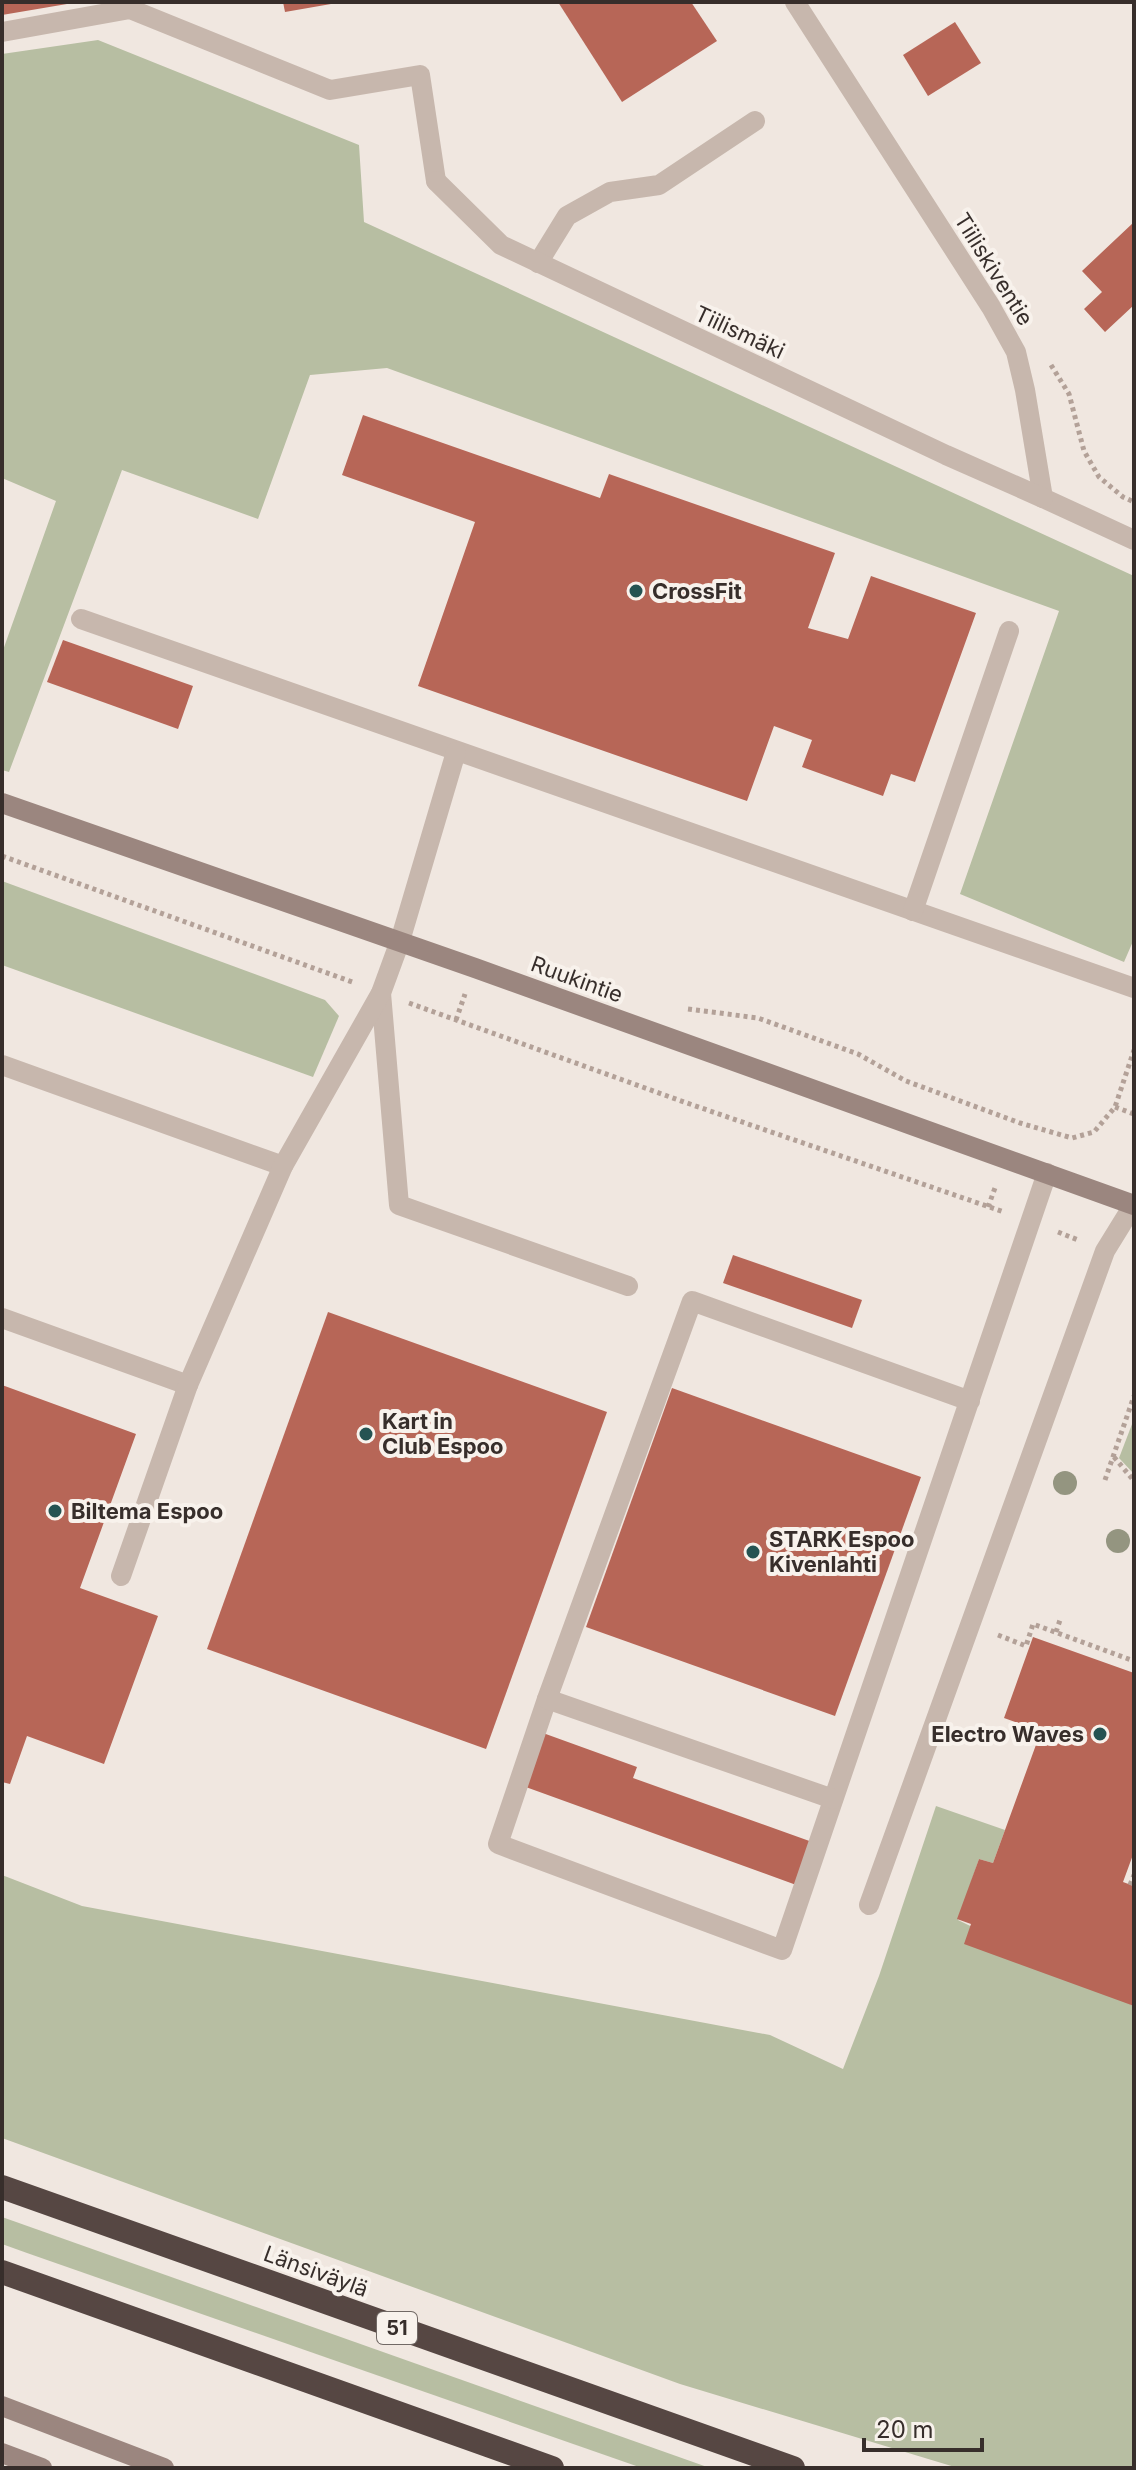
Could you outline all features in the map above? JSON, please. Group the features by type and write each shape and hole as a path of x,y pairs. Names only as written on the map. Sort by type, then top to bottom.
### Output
{"highway":[{"name":"Länsiväylä","path":"2,2187 793,2468"},
{"path":"2,2272 552,2468"}],"street":[{"name":"Tiiliskiventie","path":"795,2 983,294 1016,352 1043,498"},
{"name":"Tiilismäki","path":"2,32 130,9 330,90 420,75 436,181 501,245 1043,498"},
{"path":"538,263 567,216 610,192 659,185 755,121"},
{"path":"1043,498 1134,540"},
{"path":"81,619 1134,988"},
{"path":"913,911 1009,631"},
{"path":"121,1576 188,1385 283,1166 381,993 400,941 456,752"},
{"name":"Ruukintie","path":"2,803 400,941 1134,1204"},
{"path":"381,993 399,1205 628,1286"},
{"path":"2,1065 283,1166"},
{"path":"970,1401 692,1301 547,1699 498,1844 782,1950 970,1401 1047,1173"},
{"path":"869,1905 1105,1251 1134,1204"},
{"path":"2,1318 188,1385"},
{"path":"547,1699 833,1799"},
{"path":"2,2406 164,2468"},
{"path":"2,2453 42,2468"}],"path":[{"path":"2,856 1105,1251"},
{"path":"680,1008 758,1018 858,1054 906,1081 1020,1123 1072,1138 1094,1132 1115,1107 1134,1050"},
{"path":"1115,1107 1134,1114"},
{"path":"1105,1480 1134,1396"},
{"path":"1113,1457 1134,1481"},
{"path":"1056,1632 1060,1620"},
{"path":"971,1624 1026,1646 1033,1624 1134,1661"},
{"path":"1130,1885 1134,1875"}],"green space":[{"path":"98,40 359,145 364,222 1134,576 1134,939 1124,962 960,894 1059,611 387,368 310,375 258,519 122,470 9,772 2,770 2,653 56,501 2,478 2,54"},
{"path":"2,881 325,1000 339,1016 313,1077 2,965"},
{"path":"1134,1419 1134,1474 1119,1458"},
{"path":"936,1806 1005,1830 993,1863 979,1859 958,1920 1134,2006 1134,2468 958,2468 680,2384 2,2138 2,1875 82,1906 770,2035 843,2069 879,1976"},
{"path":"2,2217 710,2468 642,2468 27,2253 2,2244"}],"building":[{"path":"2,2 67,2 67,4 2,15"},
{"path":"283,2 331,2 331,4 285,12"},
{"path":"558,2 691,2 717,41 622,102"},
{"path":"955,22 981,63 928,96 903,55"},
{"path":"1134,222 1134,305 1105,332 1084,309 1102,292 1082,271"},
{"name":"CrossFit","path":"363,415 600,498 609,474 835,553 808,628 848,639 871,576 976,613 915,782 891,774 883,796 802,767 812,740 774,726 747,801 418,686 475,522 342,475"},
{"path":"63,640 193,686 178,729 47,682"},
{"path":"733,1255 862,1300 852,1328 723,1283"},
{"path":"328,1312 607,1412 486,1749 207,1649"},
{"name":"Biltema Espoo","path":"2,1385 136,1434 80,1588 158,1616 104,1764 27,1736 10,1784 2,1782"},
{"name":"STARK Espoo Kivenlahti","path":"672,1388 921,1477 835,1716 586,1627"},
{"path":"1033,1637 1134,1673 1134,1852 1123,1882 1134,1886 1134,2006 964,1944 971,1924 957,1919 979,1859 993,1863 1041,1731 1004,1718"},
{"path":"543,1733 637,1767 633,1778 815,1843 799,1886 523,1786"}],"place":[{"name":"CrossFit","path":"636,591"},
{"name":"Kart in Club Espoo","path":"366,1434"},
{"name":"Biltema Espoo","path":"55,1511"},
{"name":"STARK Espoo Kivenlahti","path":"753,1552"},
{"name":"Electro Waves","path":"1100,1734"}]}
